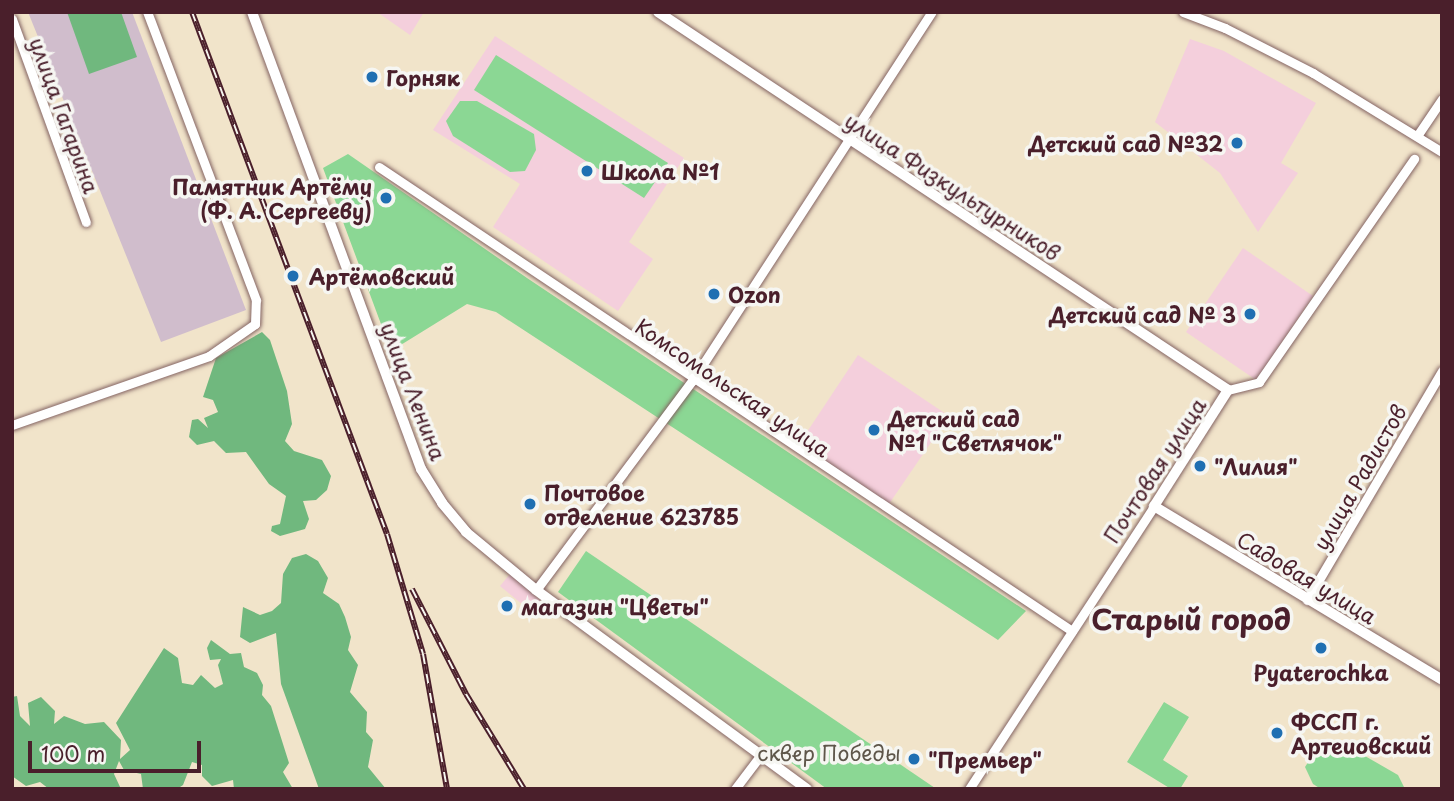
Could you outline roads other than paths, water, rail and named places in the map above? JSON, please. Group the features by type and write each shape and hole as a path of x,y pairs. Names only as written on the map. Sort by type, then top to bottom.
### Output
{"street":[{"path":"12,425 209,356 255,324 256,300 148,12"},
{"name":"улица Ленина","path":"252,12 421,470 466,532 536,590 807,789"},
{"name":"улица Физкультурников","path":"658,12 1228,390"},
{"path":"536,590 692,381 932,12"},
{"path":"1183,12 1225,28 1313,74 1442,152"},
{"name":"улица Гагарина","path":"12,19 86,222"},
{"path":"1417,136 1442,99"},
{"name":"Почтовая улица","path":"969,789 1228,390 1259,382 1414,159"},
{"name":"Комсомольская улица","path":"379,167 692,381 1072,631"},
{"name":"улица Радистов","path":"1307,600 1442,371"},
{"name":"Садовая улица","path":"1154,506 1442,680"},
{"path":"735,789 760,756"}],"railway":[{"path":"192,12 387,534 423,654 447,789"},
{"path":"412,589 466,694 524,789"}],"place":[{"name":"Горняк","path":"372,77"},
{"name":"Детский сад №32","path":"1237,143"},
{"name":"Школа №1","path":"587,171"},
{"name":"Памятник Артёму (Ф. А. Сергееву)","path":"386,198"},
{"name":"Артёмовский","path":"293,276"},
{"name":"Ozon","path":"714,294"},
{"name":"Детский сад № 3","path":"1250,314"},
{"name":"Детский сад №1 \"Светлячок\"","path":"874,430"},
{"name":"\"Лилия\"","path":"1200,466"},
{"name":"Почтовое отделение 623785","path":"530,504"},
{"name":"магазин \"Цветы\"","path":"507,606"},
{"name":"Pyaterochka","path":"1321,648"},
{"name":"ФССП г. Артеиовский","path":"1277,733"},
{"name":"\"Премьер\"","path":"914,759"}],"district":[{"name":"Старый город","path":"1191,619"}],"park label":[{"name":"сквер Победы","path":"829,752"}]}
